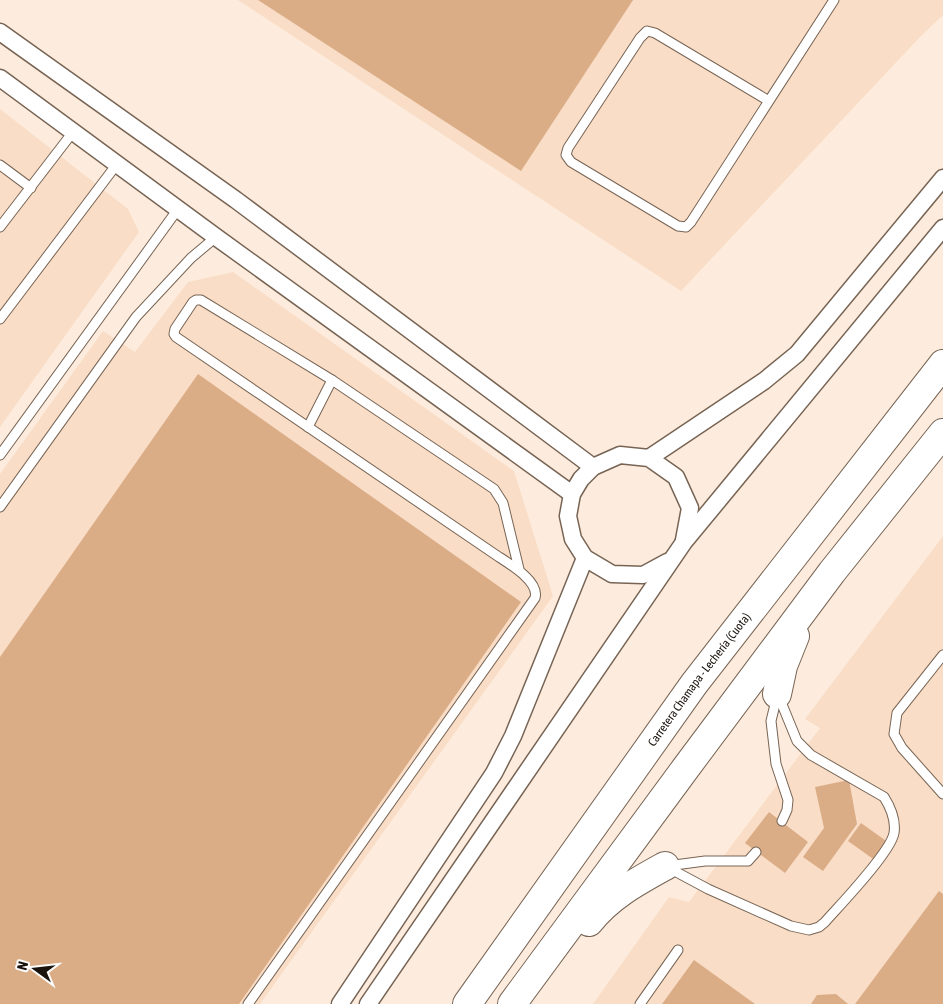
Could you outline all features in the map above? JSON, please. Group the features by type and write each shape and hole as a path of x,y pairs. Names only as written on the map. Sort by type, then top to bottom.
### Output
{"highway":[{"name":"Carretera Chamapa - Lechería (Cuota)","path":"466,1004 694,684 943,364"},
{"path":"512,1004 684,769 832,572 943,433"},
{"path":"777,694 783,666 792,642 832,572"},
{"path":"525,1004 596,912 625,887 665,866"}],"street":[{"path":"0,32 236,200 593,467"},
{"path":"0,78 216,237 572,494"},
{"path":"649,458 764,382 797,354 943,178"},
{"path":"368,1004 684,542 943,228"},
{"path":"671,560 643,575 636,575 612,574 585,558 572,539 568,516 572,494 581,479 593,467 620,456 649,458 676,477 690,508 684,542"},
{"path":"340,1004 494,773 513,736 585,558"}],"lane":[{"path":"770,101 670,42 647,31 640,38 568,148 566,155 572,162 678,226 686,227 770,101 834,0"},
{"path":"0,227 73,132"},
{"path":"0,319 117,164"},
{"path":"0,165 31,188"},
{"path":"0,455 178,209"},
{"path":"0,507 136,317 190,258 216,237"},
{"path":"248,1004 535,598 535,589 519,569 176,337 174,334 175,329 193,302 201,300 332,380 494,489 502,503 519,569"},
{"path":"308,427 332,380"},
{"path":"943,655 897,713 894,734 902,748 943,794"},
{"path":"777,694 771,722 776,764 788,800 787,810 782,821"},
{"path":"665,866 708,889 791,926 809,930 819,927 826,922 887,850 894,835 894,822 890,806 884,797 811,755 797,741 777,694"},
{"path":"665,866 705,861 748,861 756,852"},
{"path":"640,1004 678,950"}],"shaded area":[{"path":"238,0 943,0 943,15 920,37 681,291"},
{"path":"0,109 128,209 139,232 0,427"},
{"path":"233,272 514,471 553,596 260,1004 0,1004 0,474 103,331 135,352 188,282"},
{"path":"943,536 943,1004 593,1004 669,897 689,902 820,728 805,719"}],"building":[{"path":"258,0 633,0 521,171"},
{"path":"198,374 521,602 239,1004 0,1004 0,657"},
{"path":"849,780 857,824 823,871 803,857 824,828 815,787"},
{"path":"769,812 808,842 785,873 745,843"},
{"path":"861,823 889,843 876,861 848,841"},
{"path":"939,891 943,894 943,1004 855,1004"},
{"path":"694,960 755,1004 662,1004"},
{"path":"836,994 848,1004 811,1004 817,995"}]}
